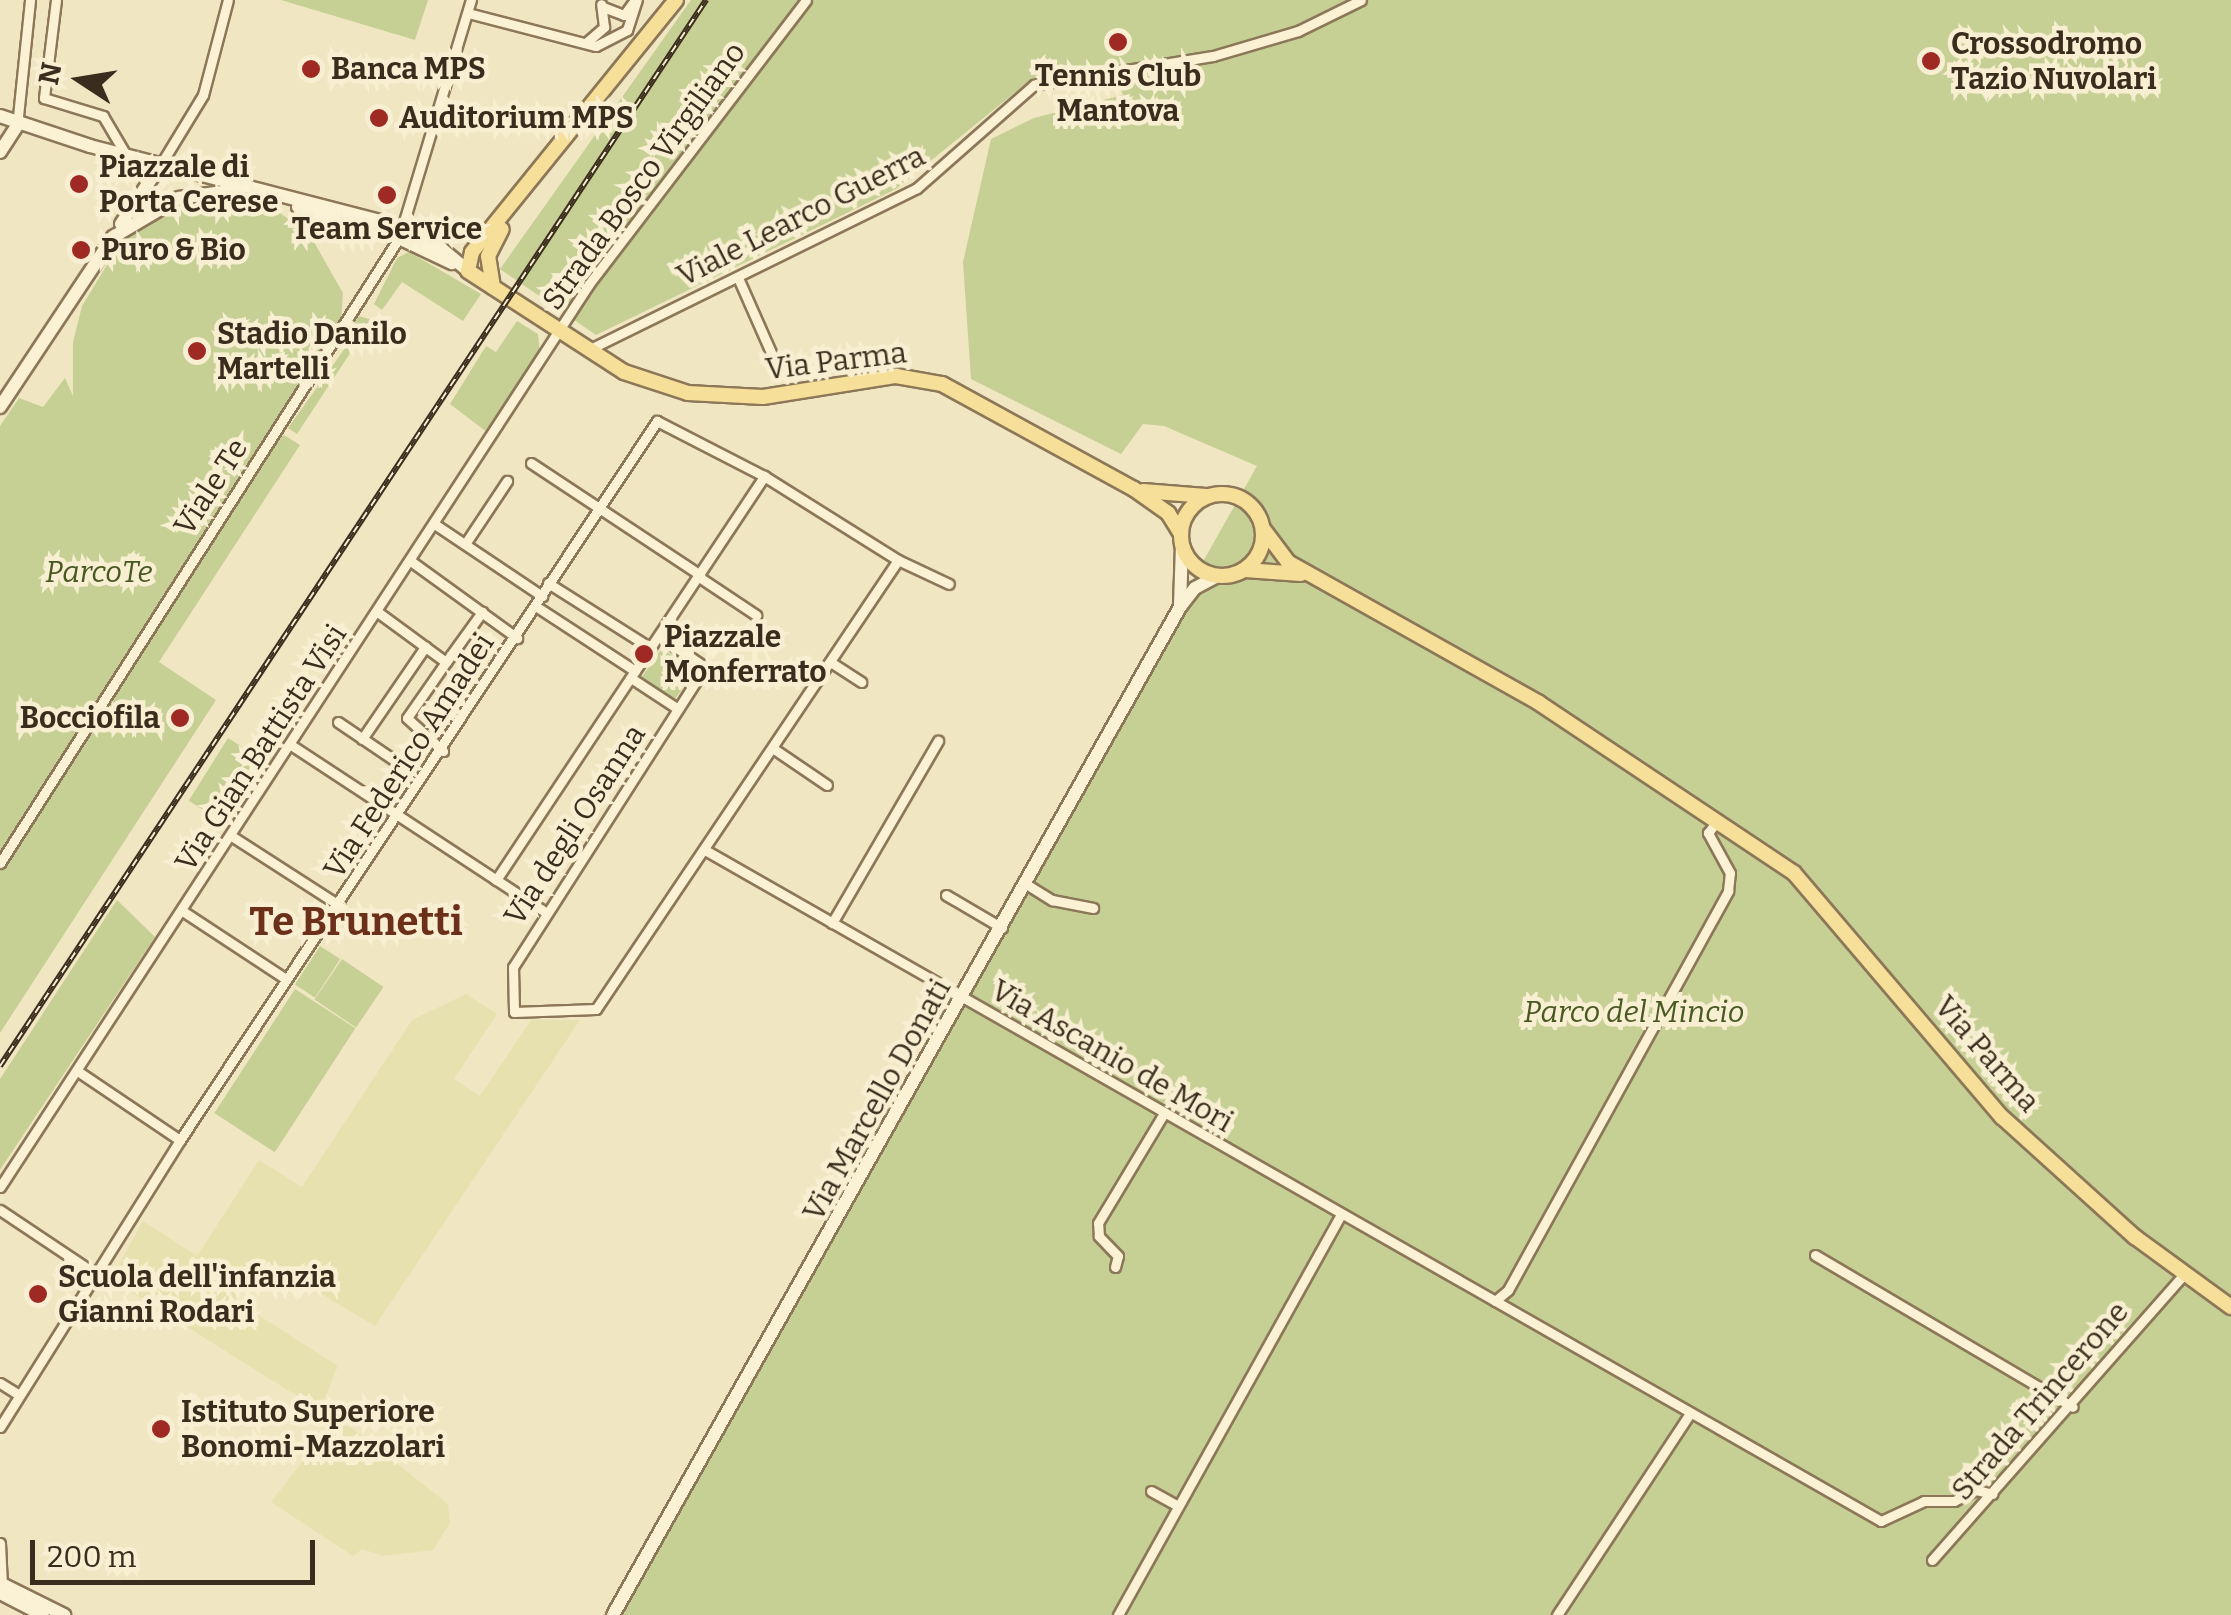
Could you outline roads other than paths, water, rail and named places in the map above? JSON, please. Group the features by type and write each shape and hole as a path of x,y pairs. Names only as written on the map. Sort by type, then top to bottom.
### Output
{"main road":[{"path":"468,271 472,252 514,208 676,0"},
{"path":"0,116 18,126 401,234 442,248 468,271"},
{"path":"0,126 18,126"},
{"path":"0,152 18,126"},
{"path":"161,164 237,190 401,234 468,271"},
{"path":"0,407 161,164"},
{"path":"112,238 179,198 237,190"},
{"path":"442,248 470,246 514,208"},
{"path":"468,271 488,256 514,208"},
{"path":"488,256 496,292"},
{"name":"Via Parma","path":"468,271 560,334 649,382 724,398 896,376 926,378 1134,489 1168,513 1182,540"},
{"name":"Via Parma","path":"1134,489 1207,496"},
{"path":"1207,496 1245,500 1264,530 1257,558 1245,570 1218,576 1194,566 1182,540 1188,512 1207,496"},
{"name":"Via Parma","path":"1264,530 1280,556 1539,703 1720,818 1820,896 2002,1118 2184,1274 2231,1307"},
{"name":"Via Marcello Donati","path":"1180,607 1182,540"},
{"name":"Via Parma","path":"1245,570 1316,579"},
{"name":"Via Marcello Donati","path":"613,1615 963,999 1180,607 1195,588 1218,576"},
{"path":"0,1586 43,1615"},
{"path":"0,1586 64,1615"}],"street":[{"path":"18,126 30,0"},
{"path":"56,0 44,98 106,121 126,156"},
{"path":"161,164 203,94 228,0"},
{"name":"Viale Te","path":"0,863 401,234 472,0"},
{"path":"468,12 596,46 616,39 632,23 636,0"},
{"path":"600,2 618,16 636,0"},
{"name":"Strada Bosco Virgiliano","path":"560,334 589,284 806,0"},
{"name":"Viale Learco Guerra","path":"587,350 739,280 918,188 1034,85 1107,68 1213,56 1298,31 1361,0"},
{"path":"574,41 602,34 600,2"},
{"path":"90,146 103,138 106,121"},
{"path":"739,280 776,364"},
{"name":"Via Gian Battista Visi","path":"0,1187 560,334"},
{"name":"Via Federico Amadei","path":"1,1423 180,1140 443,751 648,431 657,421 668,421 764,476"},
{"path":"531,462 756,615"},
{"path":"496,880 764,476 898,560 949,584"},
{"path":"465,544 507,482"},
{"path":"436,524 542,596"},
{"path":"705,850 898,560"},
{"path":"412,562 517,638"},
{"path":"548,583 650,648"},
{"path":"537,607 678,710"},
{"path":"408,718 482,612"},
{"path":"379,613 446,662"},
{"name":"Via degli Osanna","path":"659,636 705,667 513,967 514,1012 596,1010 705,850"},
{"path":"362,739 425,646"},
{"path":"832,663 862,682"},
{"path":"384,706 408,718 443,751"},
{"path":"338,722 403,766"},
{"path":"832,924 938,741"},
{"path":"292,745 547,913"},
{"path":"774,749 827,785"},
{"path":"1495,1302 1508,1290 1728,890 1730,873 1708,833 1720,818"},
{"path":"232,837 340,906"},
{"name":"Via Ascanio de Mori","path":"705,850 1880,1521 1924,1500 1954,1501 1976,1490 1993,1494"},
{"path":"1026,884 1052,900 1093,908"},
{"path":"946,895 1002,928"},
{"path":"184,912 286,979"},
{"path":"79,1072 180,1140"},
{"path":"1115,1267 1118,1256 1099,1236 1098,1223 1163,1115"},
{"path":"0,1210 97,1275"},
{"path":"1118,1615 1340,1216"},
{"path":"1815,1255 2073,1407"},
{"name":"Strada Trincerone","path":"1932,1560 2073,1407 2184,1274"},
{"path":"0,1383 19,1395"},
{"path":"1557,1615 1690,1414"},
{"path":"1151,1491 1178,1506"},
{"path":"0,1544 0,1586"}],"railway":[{"path":"0,1066 706,0"}],"place":[{"name":"Tennis Club Mantova","path":"1118,42"},
{"name":"Crossodromo Tazio Nuvolari","path":"1931,61"},
{"name":"Banca MPS","path":"311,69"},
{"name":"Auditorium MPS","path":"379,118"},
{"name":"Piazzale di Porta Cerese","path":"79,184"},
{"name":"Team Service","path":"387,195"},
{"name":"Puro & Bio","path":"81,250"},
{"name":"Stadio Danilo Martelli","path":"197,351"},
{"name":"Piazzale Monferrato","path":"644,654"},
{"name":"Bocciofila","path":"180,718"},
{"name":"Scuola dell'infanzia Gianni Rodari","path":"38,1294"},
{"name":"Istituto Superiore Bonomi-Mazzolari","path":"161,1429"}],"district":[{"name":"Te Brunetti","path":"356,922"}],"park label":[{"name":"ParcoTe","path":"99,572"},
{"name":"Parco del Mincio","path":"1634,1012"}]}
